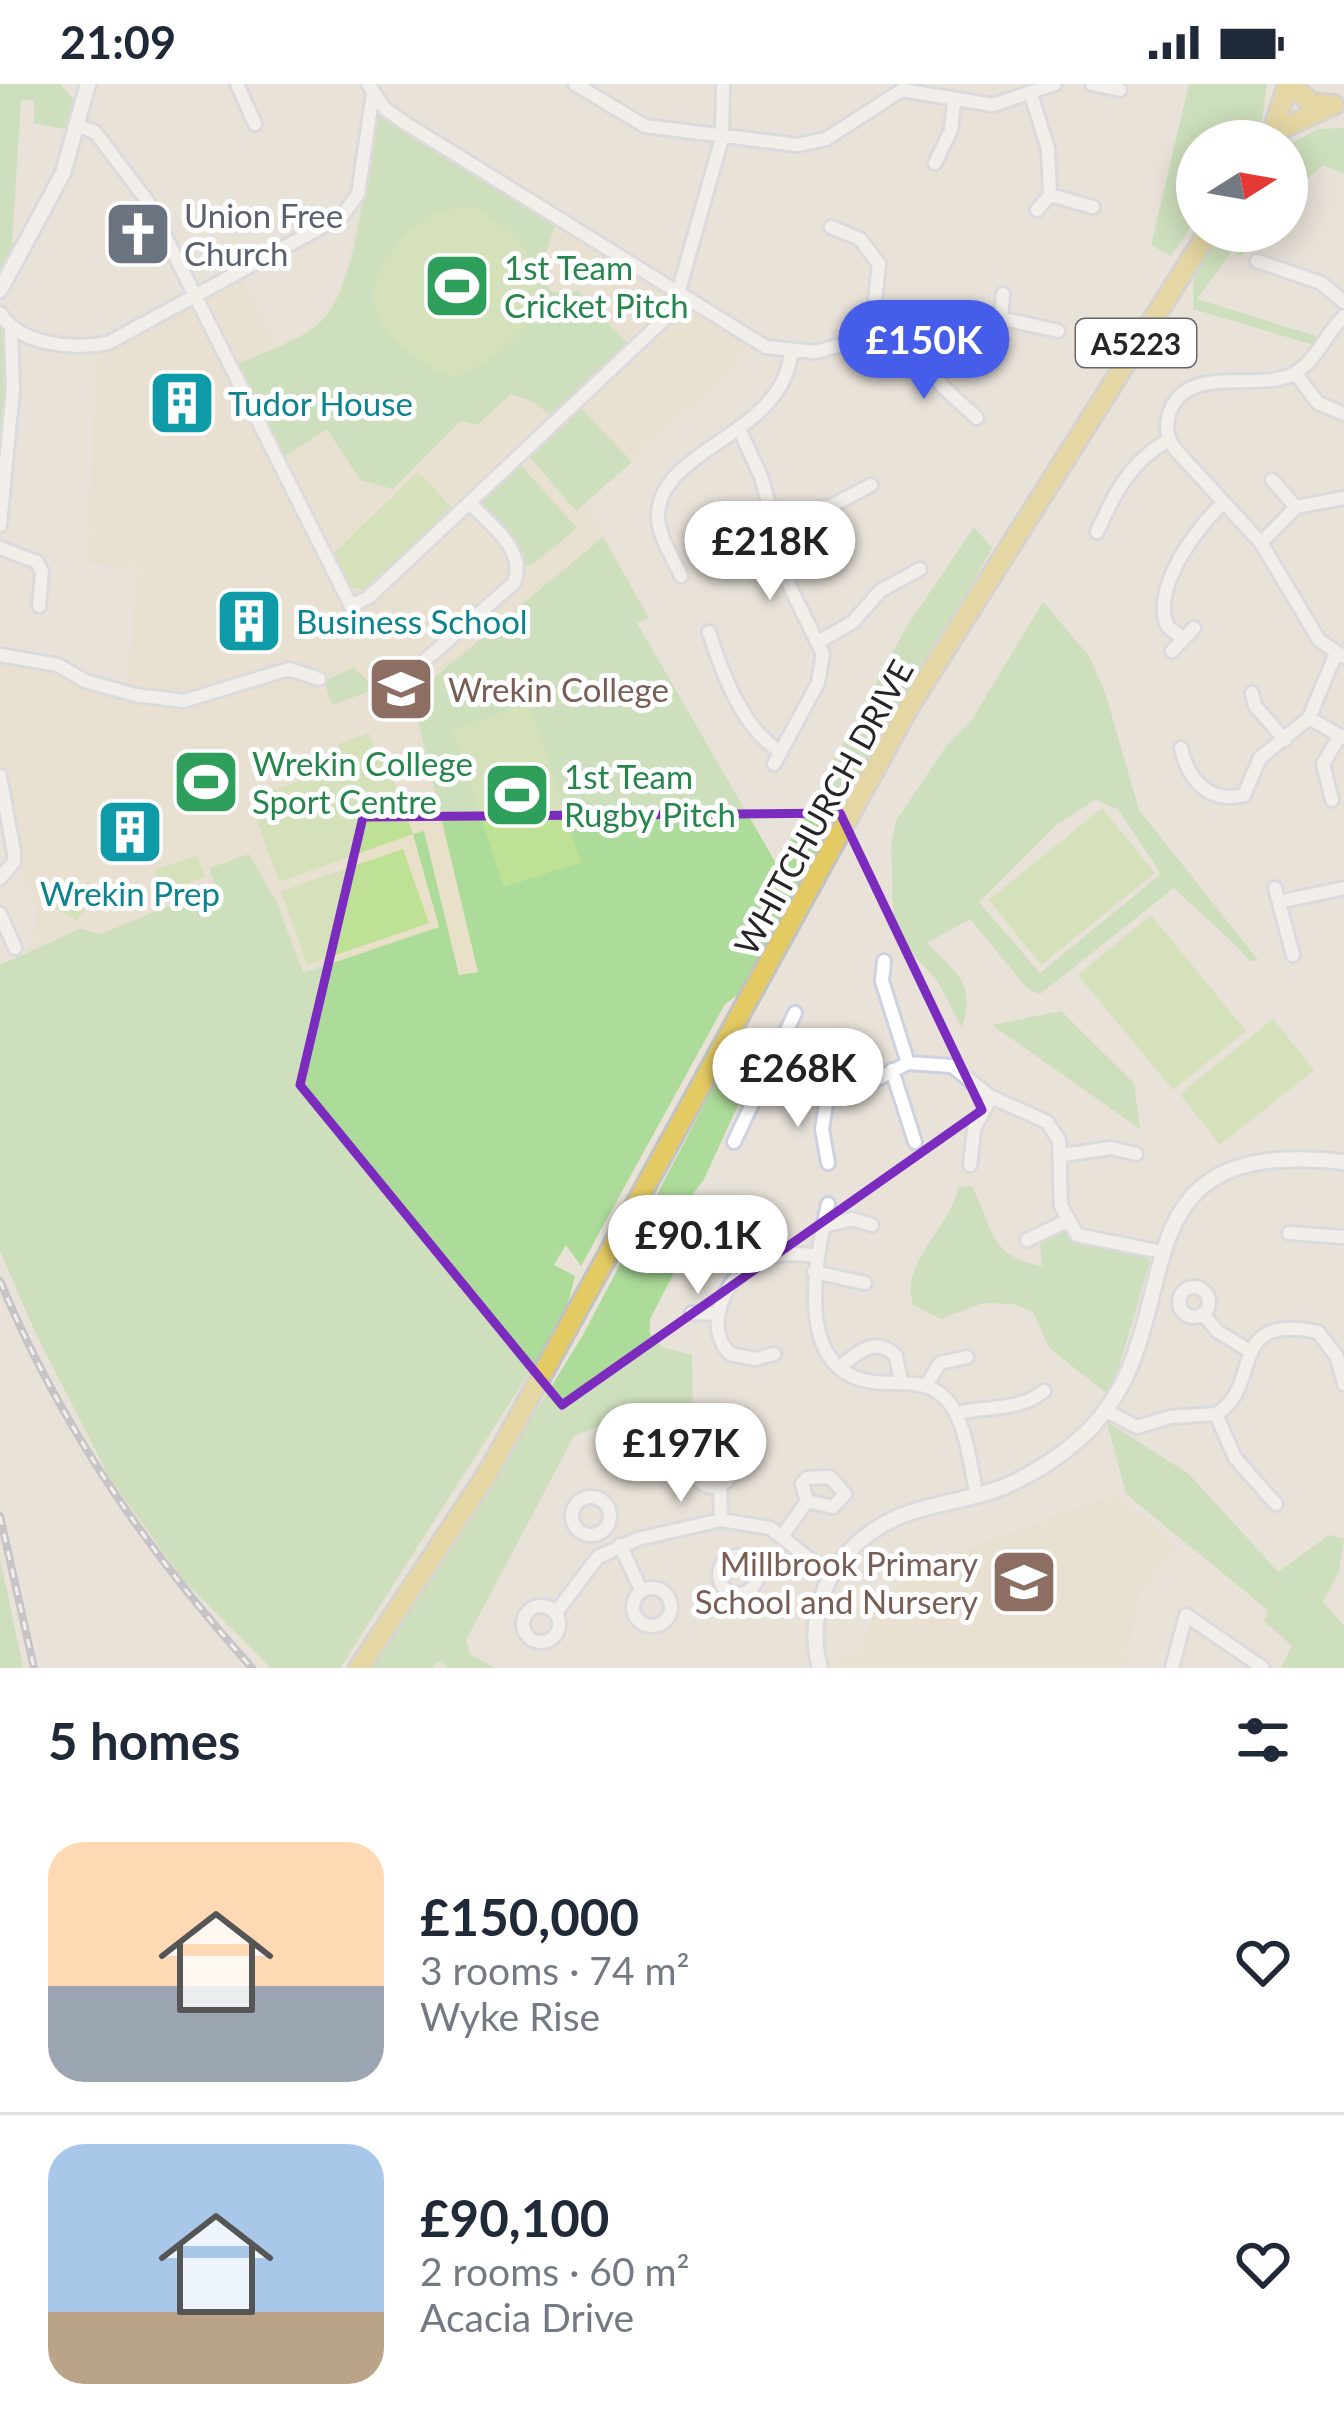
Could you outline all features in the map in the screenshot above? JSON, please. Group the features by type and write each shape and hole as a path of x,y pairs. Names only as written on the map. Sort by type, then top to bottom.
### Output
{"main road":[{"path":"1276,120 1288,84 1302,99 1340,104"},
{"path":"1306,120 1340,104"},
{"name":"WHITCHURCH DRIVE","path":"359,1668 408,1601 500,1453 910,705 1196,252"}],"street":[{"path":"0,290 33,235 81,127 88,84"},
{"path":"237,84 255,124"},
{"path":"575,84 645,127 722,138 815,143 901,87 954,102 993,105 1055,84"},
{"path":"81,127 95,132 148,202 351,606 369,597 673,311 722,138 723,84"},
{"path":"1091,84 1120,90"},
{"path":"370,88 405,123 766,347 830,351 871,336 926,349 985,320 1001,318 1058,331"},
{"path":"11,330 93,346 351,208 358,194 370,88"},
{"path":"1031,94 1048,148 1050,194 1036,210"},
{"path":"935,164 951,130 954,102"},
{"path":"1050,194 1094,207"},
{"path":"831,227 860,239 879,263 871,336"},
{"path":"1257,261 1277,262 1321,283 1344,302"},
{"path":"1001,318 1003,294"},
{"path":"0,313 11,330 13,389 0,525"},
{"path":"1181,748 1185,766 1213,794 1244,795 1260,758 1309,718 1340,655 1309,626 1261,543 1169,440 1173,405 1189,391 1220,380 1263,383 1295,373 1316,355 1344,316"},
{"path":"926,349 940,385 977,418"},
{"path":"681,576 659,525 664,495 778,392 791,351"},
{"path":"1295,373 1318,404 1344,414"},
{"path":"709,632 724,674 756,735 777,758 818,683 820,641 790,587 758,464 740,431"},
{"path":"1105,525 1137,462 1169,440"},
{"path":"1273,480 1296,507"},
{"path":"775,520 833,505 871,485"},
{"path":"1261,543 1296,507 1344,498"},
{"path":"1183,639 1167,626 1163,606 1186,547 1223,502"},
{"path":"393,688 514,583 516,554 470,503"},
{"path":"34,560 45,546"},
{"path":"0,548 34,560 42,572 39,606"},
{"path":"820,641 853,622 880,591 920,569"},
{"path":"1172,651 1194,628"},
{"path":"0,656 70,671 106,687 184,701 289,669 319,679"},
{"path":"1252,693 1255,706 1285,740"},
{"path":"1309,718 1342,736 1323,764 1332,800"},
{"path":"1169,769 1185,766"},
{"path":"0,776 14,862 0,878"},
{"path":"1293,955 1277,895 1344,888"},
{"path":"0,914 16,947"},
{"path":"879,965 908,1063"},
{"path":"734,1142 795,1013"},
{"path":"764,1074 828,1092 864,1085 908,1063 952,1066 991,1097 1047,1122 1063,1156 1061,1206 1077,1235 1162,1252"},
{"path":"892,1070 915,1142"},
{"path":"828,1092 822,1129 828,1163"},
{"path":"970,1165 974,1129 991,1097"},
{"path":"1063,1156 1111,1148 1136,1154"},
{"path":"820,1668 814,1634 830,1574 860,1541 887,1522 977,1496 1053,1460 1106,1410 1134,1354 1162,1252 1189,1200 1230,1168 1270,1158 1344,1162"},
{"path":"828,1204 814,1272 817,1321 842,1365 864,1380 926,1386 957,1413 977,1496"},
{"path":"824,1226 852,1219 872,1225"},
{"path":"1028,1240 1067,1221"},
{"path":"1289,1233 1344,1237"},
{"path":"756,1244 761,1259"},
{"path":"774,1354 754,1359 730,1354 717,1335 717,1314 741,1274 761,1259 817,1256"},
{"path":"814,1272 865,1283"},
{"path":"692,1313 717,1314"},
{"path":"1204,1315 1217,1331 1248,1350"},
{"path":"1106,1410 1137,1427 1170,1417 1216,1414 1236,1394 1248,1350 1275,1330 1318,1332 1337,1357 1344,1384"},
{"path":"842,1365 866,1347 879,1345 896,1355 901,1382"},
{"path":"926,1386 940,1364 968,1357"},
{"path":"957,1413 996,1404 1017,1406 1044,1391"},
{"path":"1216,1414 1235,1458 1276,1504"},
{"path":"720,1486 722,1520"},
{"path":"783,1534 807,1501"},
{"path":"557,1612 598,1557 620,1545 722,1520 747,1521 783,1534 830,1574"},
{"path":"740,1552 747,1521"},
{"path":"587,1534 598,1557"},
{"path":"620,1545 641,1590"},
{"path":"1172,1668 1186,1616 1262,1668"}],"highlighted area":[{"path":"840,813 982,1110 562,1405 300,1085 363,817"}],"shaded area":[{"name":"Wrekin College","path":"365,182 556,223 753,349 586,502 649,618 637,623 581,1266 566,1244 0,965 26,953 34,935 36,905 21,871 9,780 0,760 0,664 37,667 127,692 137,568 87,564 96,354 241,276 277,345 320,324 342,285"},
{"name":"Millbrook Primary School and Nursery","path":"1116,1493 1176,1549 1142,1588 1124,1668 840,1668 838,1663 861,1647 878,1602 908,1577 953,1554"}],"green space":[{"path":"0,84 60,84 81,107 74,131 34,123 34,100 21,100 12,243 17,246 0,276"},
{"path":"1189,84 1267,84 1262,120 1181,120"},
{"path":"373,112 556,223 542,265 550,292 578,291 627,343 550,415 534,402 511,394 477,425 461,421 393,489 360,480 327,429 279,460 234,366 308,331 331,308 343,285 359,225"},
{"path":"1344,128 1344,174 1323,165 1308,178 1308,134 1318,129"},
{"path":"1176,139 1176,249 1171,256 1151,245"},
{"name":"1st Team Cricket Pitch","path":"477,208 508,230 528,253 538,276 538,299 511,342 454,378 428,366 390,335 375,310 373,296 387,258 418,224 444,210"},
{"path":"1209,252 1231,252 1197,299 1319,337 1317,346 1193,309 1194,278"},
{"path":"0,324 7,338 11,373 0,463"},
{"path":"580,407 632,462 576,511 529,456"},
{"path":"518,462 577,528 532,565 523,566 521,552 482,507 481,498"},
{"path":"418,472 452,508 365,590 349,587 334,553"},
{"path":"974,527 992,548 746,989 725,1004 581,1266 566,1245 554,1265 575,1276 564,1318 340,1668 271,1668 184,1581 109,1477 36,1334 0,1251 0,965 80,929 101,934 215,887 209,868 249,854 277,903 303,973 439,927 413,834 424,831 459,975 478,972 412,696 603,537 649,618 637,623 777,865 907,626"},
{"path":"1043,602 1089,656 1105,692 1139,810 1258,960 1250,961 1174,888 1040,994 1028,989 970,919 927,943 965,989 962,1028 937,980 894,935 891,846 896,821 947,745 971,721","holes":["1095,800 1118,809 1161,874 1040,973 979,902 1055,826"]},
{"path":"354,667 375,689 332,705 324,681"},
{"name":"1st Team Rugby Pitch","path":"530,703 581,862 504,887 452,729"},
{"path":"369,733 376,753 383,751 413,834 279,882 249,799 345,764 338,744"},
{"path":"1102,808 1155,873 1041,965 989,900"},
{"path":"403,849 429,923 307,965 281,891"},
{"path":"197,856 205,877 163,892 155,870"},
{"path":"51,880 89,902 77,921 40,899"},
{"path":"1151,915 1246,1031 1173,1090 1078,975"},
{"path":"1061,1011 1134,1083 1140,1129 992,1025"},
{"path":"1273,1019 1314,1070 1220,1145 1180,1094"},
{"path":"758,1062 704,1179 675,1219 705,1238 718,1237 715,1256 675,1271 650,1319 650,1334 662,1347 692,1355 693,1404 623,1429 603,1425 574,1436 466,1640 470,1654 495,1668 448,1668 439,1661 432,1668 368,1668 461,1533 583,1335 725,1065"},
{"path":"972,1186 995,1238 1024,1261 1042,1266 1040,1240 1063,1229 1082,1245 1145,1254 1150,1262 1113,1387 1105,1392 1049,1348 1033,1312 1014,1304 983,1303 941,1319 913,1305 913,1273 919,1259 946,1218 958,1187"},
{"path":"1107,1422 1189,1474 1278,1572 1329,1535 1344,1539 1339,1571 1323,1602 1344,1626 1344,1668 1281,1668 1292,1646 1264,1621 1268,1610 1126,1494"},
{"path":"0,1558 23,1668 0,1668"}],"railway":[{"path":"0,1281 50,1386 109,1485 176,1578 252,1668"},
{"path":"0,1516 34,1668"}],"place":[{"name":"Union Free Church","path":"138,234"},
{"name":"1st Team Cricket Pitch","path":"457,286"},
{"name":"Tudor House","path":"182,403"},
{"name":"Business School","path":"249,621"},
{"name":"Wrekin College","path":"401,689"},
{"name":"Wrekin College Sport Centre","path":"206,782"},
{"name":"1st Team Rugby Pitch","path":"517,795"},
{"name":"Wrekin Prep","path":"130,832"},
{"name":"Millbrook Primary School and Nursery","path":"1024,1582"}]}
